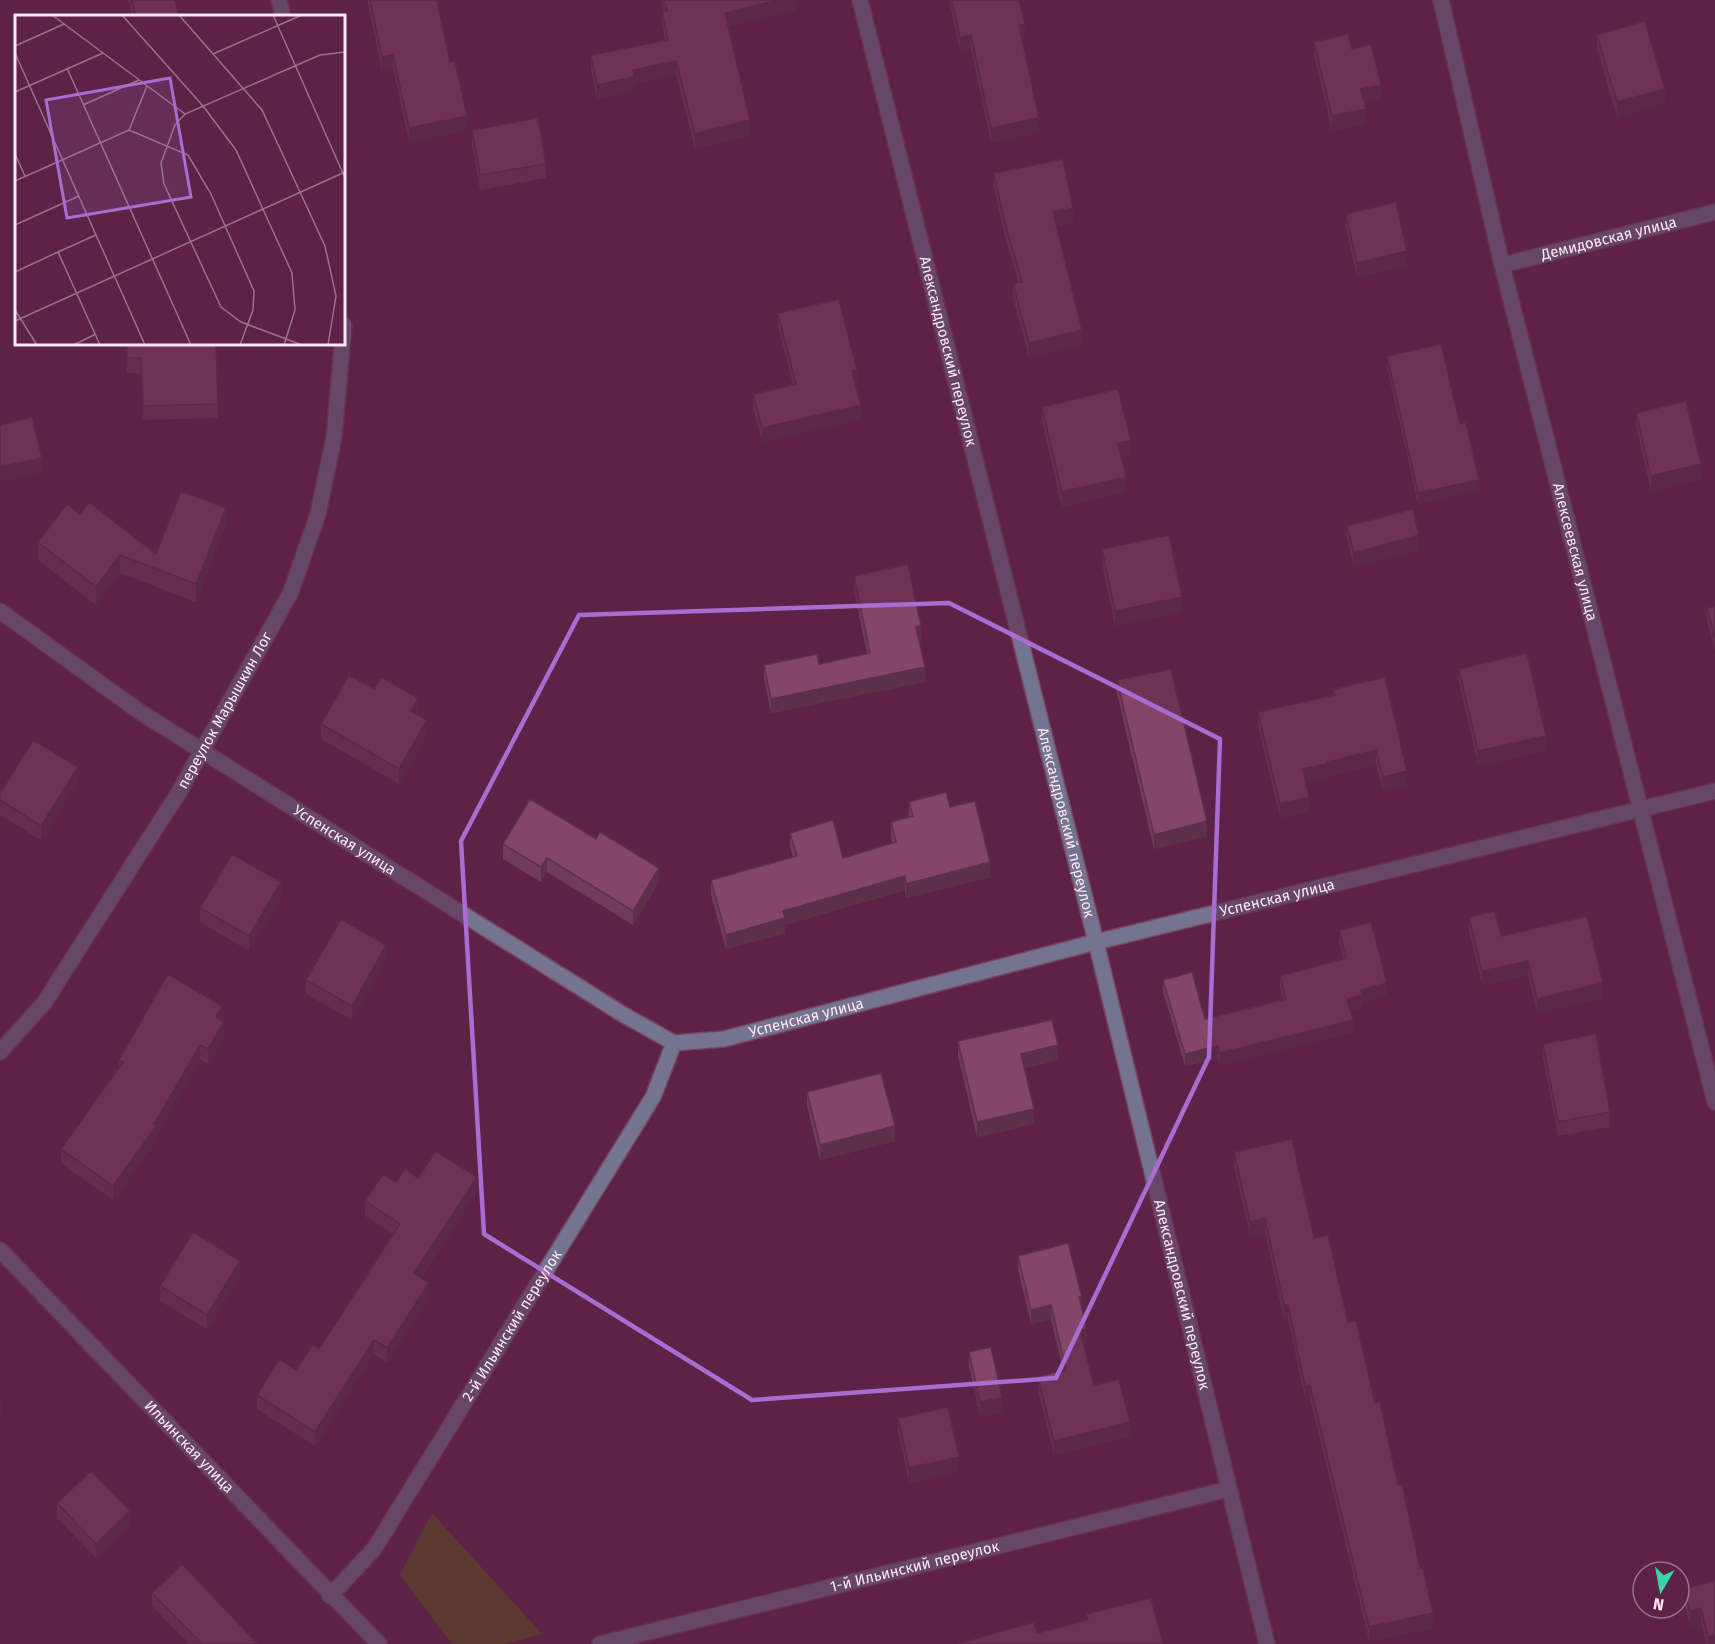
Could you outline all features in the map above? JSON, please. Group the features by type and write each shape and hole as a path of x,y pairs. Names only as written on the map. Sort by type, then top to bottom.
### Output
{"street":[{"path":"279,0 283,15"},
{"name":"Александровский переулок","path":"860,0 1096,942 1267,1644"},
{"name":"Алексеевская улица","path":"1441,0 1502,265 1715,1102"},
{"name":"Демидовская улица","path":"1502,265 1715,212"},
{"name":"переулок Марышкин Лог","path":"0,1052 44,1003 179,792 290,594 318,514 334,437 342,345"},
{"name":"Успенская улица","path":"0,611 140,712 624,1015 674,1043 724,1039 1096,942 1715,791"},
{"name":"2-й Ильинский переулок","path":"330,1596 374,1549 458,1415 653,1097 674,1043"},
{"name":"Ильинская улица","path":"0,1250 330,1596 379,1644"},
{"name":"1-й Ильинский переулок","path":"600,1644 1229,1489"}],"highlighted area":[{"path":"949,603 1220,739 1209,1057 1056,1378 752,1400 484,1234 461,841 579,615"}],"shaded area":[{"path":"432,1513 542,1634 506,1644 452,1644 400,1575"}],"building":[{"path":"132,0 175,0 179,15 136,15"},
{"path":"370,0 437,0 450,62 455,61 467,116 409,128 393,55 382,57"},
{"path":"664,0 778,0 725,13 750,120 695,134 676,61 633,70 634,77 597,85 591,55 668,40 662,12 667,11"},
{"path":"952,0 1019,0 1025,24 1019,25 1039,118 991,128 971,35 960,38"},
{"path":"1645,21 1665,89 1617,102 1597,35"},
{"path":"1348,34 1352,49 1371,44 1381,85 1361,89 1366,109 1332,116 1314,42"},
{"path":"538,118 546,164 480,175 472,130"},
{"path":"1063,159 1073,208 1053,212 1082,330 1029,343 1013,284 1022,282 994,173"},
{"path":"1396,202 1407,251 1357,263 1346,214"},
{"path":"839,299 857,370 852,371 861,405 762,428 753,394 796,384 778,313"},
{"path":"1441,344 1460,424 1466,422 1479,480 1418,493 1387,356"},
{"path":"127,345 216,345 218,404 143,406 141,358 127,358"},
{"path":"1118,389 1131,441 1118,443 1126,477 1062,492 1042,407"},
{"path":"1686,401 1701,464 1651,476 1636,413"},
{"path":"32,417 42,458 0,467 0,425"},
{"path":"181,491 226,508 196,584 120,555 96,587 38,542 67,504 80,514 89,502 156,554"},
{"path":"1413,509 1419,535 1354,553 1347,526"},
{"path":"1169,535 1182,597 1115,611 1102,549"},
{"path":"908,564 921,626 916,627 925,667 771,699 764,665 817,654 819,664 870,653 854,576"},
{"path":"1715,606 1715,637 1707,608"},
{"path":"1527,653 1546,736 1478,751 1459,669"},
{"path":"1171,669 1207,821 1154,835 1117,680"},
{"path":"349,675 374,689 381,677 418,698 411,711 427,720 399,769 321,724"},
{"path":"1385,677 1407,771 1383,777 1376,750 1327,762 1327,764 1303,769 1309,797 1280,804 1258,712 1335,695 1333,689"},
{"path":"33,740 78,767 41,826 0,800 0,794"},
{"path":"946,792 950,807 975,801 990,862 906,884 905,876 783,911 785,918 726,935 711,880 797,856 790,833 833,820 843,858 896,842 891,822 913,816 909,802"},
{"path":"530,799 596,839 600,832 659,868 633,911 547,858 541,867 503,844"},
{"path":"232,854 281,882 249,936 200,908"},
{"path":"1495,911 1501,936 1587,916 1603,983 1537,999 1528,961 1482,971 1469,917"},
{"path":"341,919 386,945 352,1006 306,980"},
{"path":"1371,922 1387,983 1361,990 1362,995 1347,999 1353,1020 1220,1053 1218,1046 1185,1054 1163,980 1192,972 1205,1019 1286,999 1280,976 1346,958 1339,930"},
{"path":"168,974 222,1006 216,1017 224,1022 208,1049 200,1045 154,1124 157,1125 113,1186 61,1149 123,1062 119,1060"},
{"path":"1052,1020 1058,1045 1021,1054 1034,1109 977,1122 958,1041"},
{"path":"1596,1034 1610,1112 1558,1122 1543,1044"},
{"path":"881,1073 895,1126 820,1145 807,1092"},
{"path":"1292,1139 1314,1238 1328,1235 1348,1322 1356,1320 1375,1403 1380,1402 1398,1485 1402,1484 1420,1568 1423,1567 1433,1613 1369,1627 1310,1385 1305,1386 1288,1305 1284,1305 1265,1218 1250,1222 1234,1152"},
{"path":"436,1151 477,1177 414,1273 429,1283 387,1348 374,1340 315,1432 257,1395 279,1359 296,1370 313,1344 319,1349 400,1224 365,1201 383,1174 396,1182 405,1169 418,1178"},
{"path":"193,1232 240,1261 207,1315 160,1286"},
{"path":"1068,1243 1082,1297 1079,1297 1087,1329 1080,1330 1094,1385 1119,1379 1130,1422 1054,1441 1038,1377 1066,1370 1051,1305 1031,1310 1018,1256"},
{"path":"991,1347 1002,1398 980,1402 969,1352"},
{"path":"948,1407 959,1457 909,1468 898,1418"},
{"path":"91,1471 130,1511 96,1544 57,1503"},
{"path":"182,1564 258,1644 202,1644 152,1593"},
{"path":"1715,1581 1715,1635 1708,1637 1701,1608 1691,1611 1691,1587"},
{"path":"1151,1598 1163,1644 957,1644 1034,1622 1037,1633 1088,1620 1086,1614"}]}
